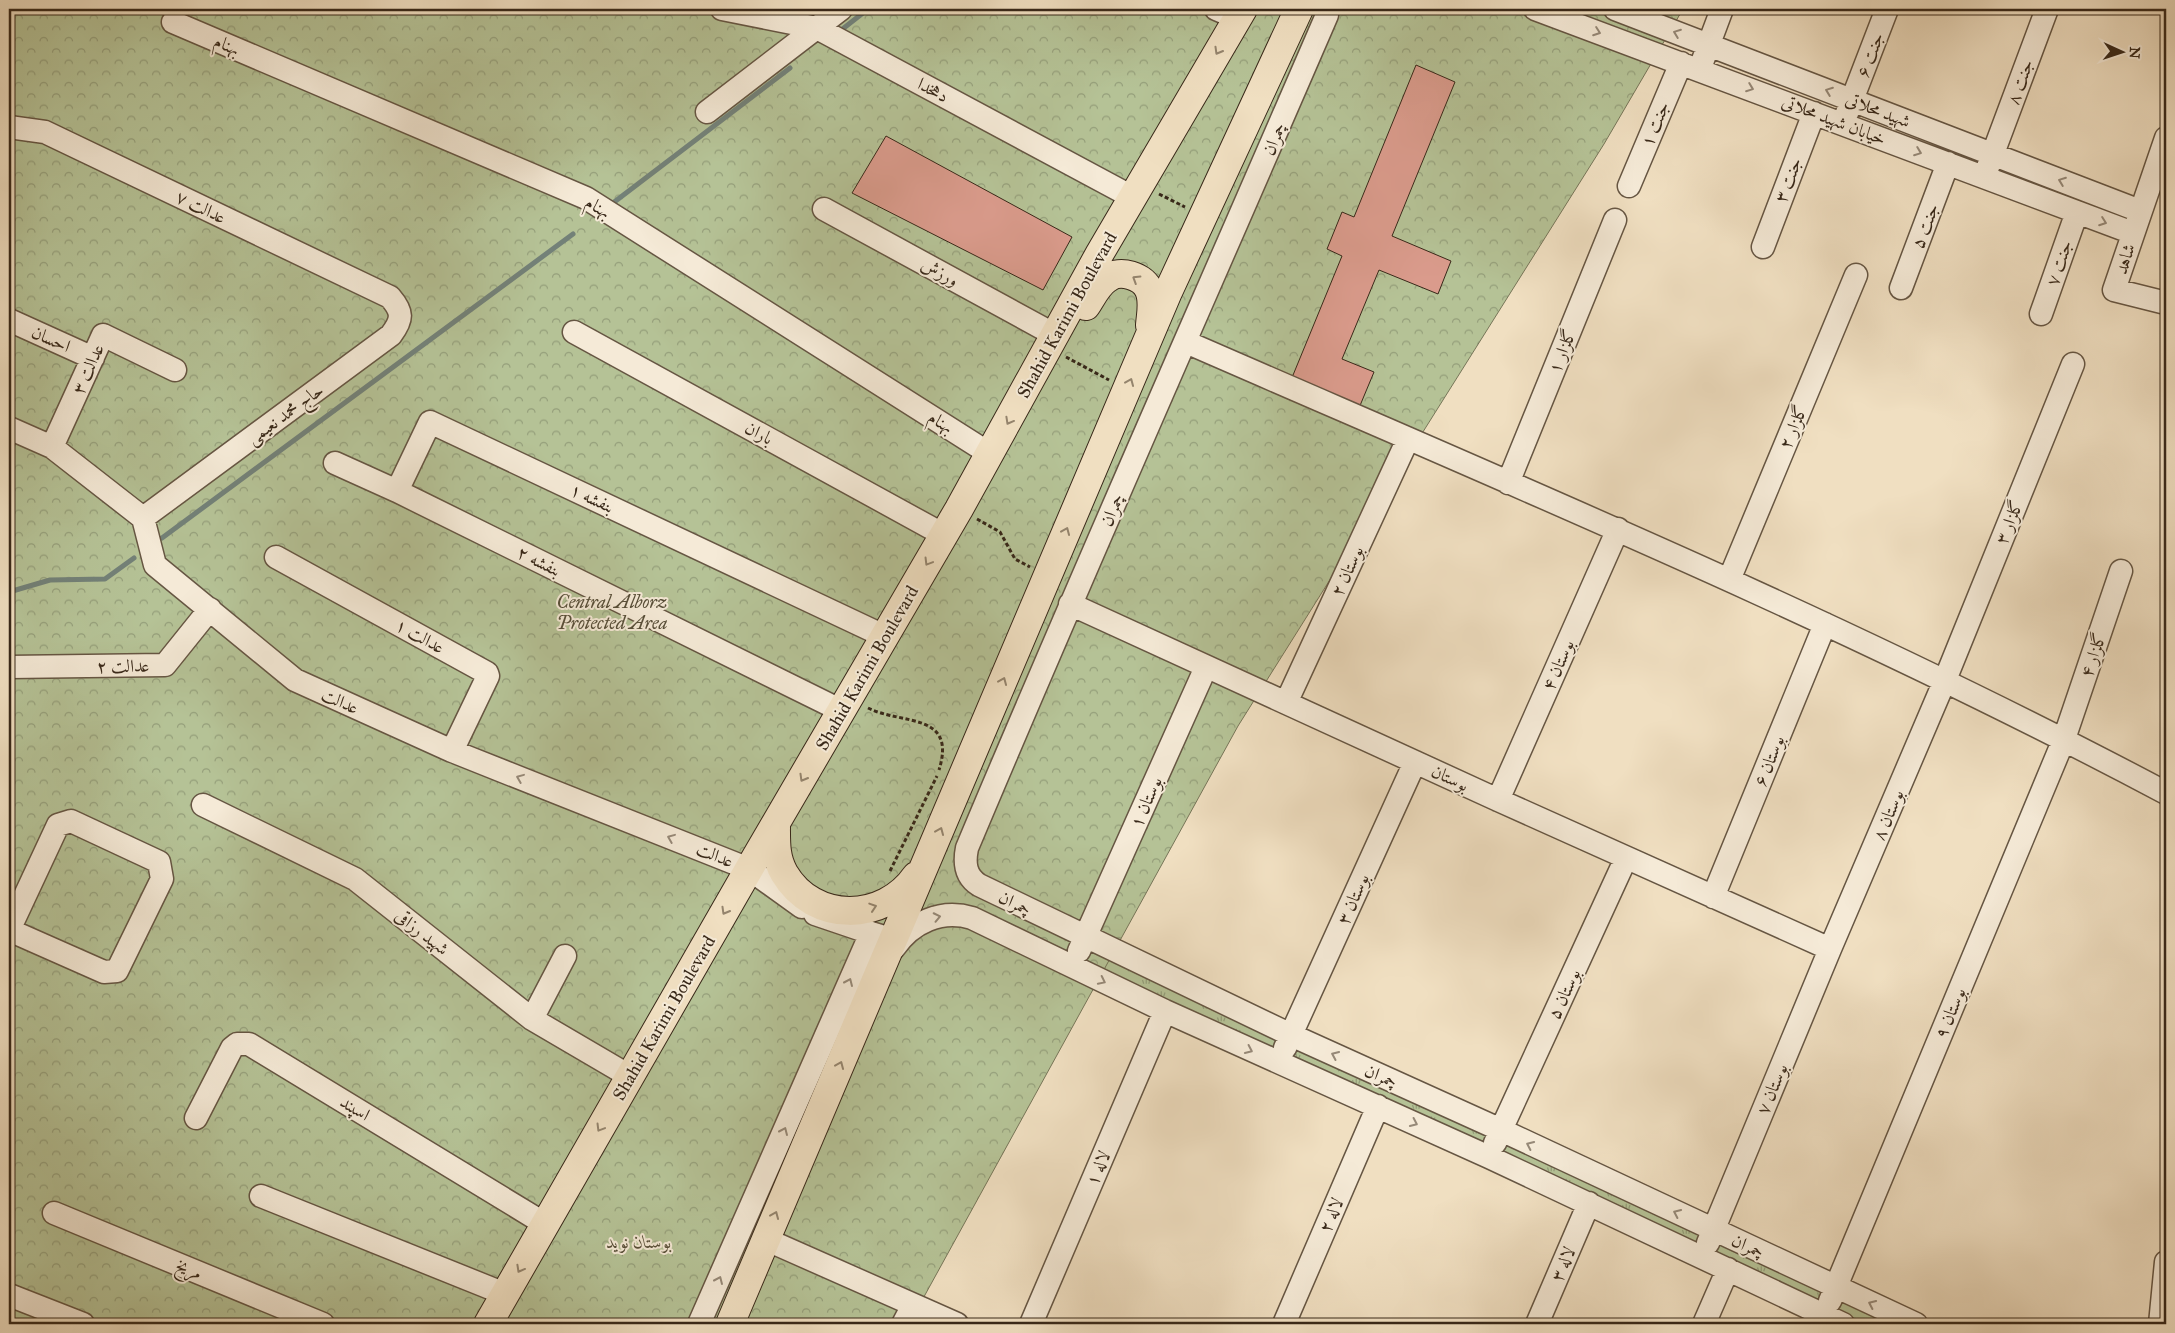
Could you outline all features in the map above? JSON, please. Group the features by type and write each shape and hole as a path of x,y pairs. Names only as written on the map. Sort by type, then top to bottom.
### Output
{"main road":[{"path":"730,1324 884,943 927,861 1148,339 1299,9"},
{"name":"Shahid Karimi Boulevard","path":"488,1324 749,869 959,510 1055,335 1134,198 1232,12"},
{"path":"1032,378 1059,353 1093,294 1108,277 1125,273 1138,279 1148,288 1152,305 1148,339"},
{"path":"776,824 775,849 784,873 800,892 821,906 846,912 870,910 894,899 912,882 927,861"}],"street":[{"name":"دهخدا","path":"722,9 817,28 1134,198"},
{"path":"707,112 841,9"},
{"name":"چمران","path":"1326,9 1326,15 1186,342 1070,604 967,848 965,865 969,876 979,885 1085,938 1916,1324"},
{"name":"شهید محلاتی","path":"1615,9 2140,211"},
{"name":"جنت ۱","path":"1629,186 1690,66 1708,45 1722,9"},
{"name":"جنت ۶","path":"1843,124 1887,9"},
{"name":"جنت ۸","path":"1984,177 2047,9"},
{"name":"خیابان شهید محلاتی","path":"1549,11 2133,233"},
{"name":"بهنام","path":"173,22 586,198 990,454"},
{"name":"جنت ۳","path":"1763,248 1814,113"},
{"name":"۷ عدالت","path":"9,127 45,132 390,297"},
{"path":"2133,233 2166,138"},
{"name":"جنت ۵","path":"1901,288 1948,163"},
{"name":"ورزش","path":"824,209 1055,335"},
{"name":"جنت ۷","path":"2041,314 2077,212"},
{"name":"گلزار ۱","path":"1508,483 1615,220"},
{"name":"شاهد","path":"2133,233 2114,290 2166,303"},
{"name":"گلزار ۲","path":"1729,580 1856,275"},
{"name":"حاج محمد نعیمی","path":"143,518 391,335 398,326 401,316 397,305 390,297"},
{"name":"احسان","path":"9,320 93,358"},
{"name":"باران","path":"574,332 944,535"},
{"name":"عدالت ۳","path":"52,447 103,335 175,370"},
{"path":"1186,342 1618,530 1825,624 1945,680 2064,739 2166,793"},
{"name":"گلزار ۳","path":"1945,680 2073,364"},
{"name":"بنفشه ۱","path":"397,491 430,422 884,636"},
{"path":"9,428 52,447 143,518"},
{"name":"بوستان ۲","path":"1286,702 1408,439"},
{"path":"335,463 397,491"},
{"name":"بنفشه ۲","path":"397,491 845,705"},
{"name":"عدالت","path":"143,518 155,565 295,680 452,751 749,869 807,910 884,943"},
{"name":"بوستان ۴","path":"1498,800 1618,530"},
{"name":"عدالت ۱","path":"276,557 488,673 452,751"},
{"name":"گلزار ۴","path":"2064,739 2121,571"},
{"name":"بوستان","path":"1070,604 1498,800 1830,949"},
{"name":"عدالت ۲","path":"9,667 165,665 210,609"},
{"name":"بوستان ۶","path":"1713,897 1825,624"},
{"name":"بوستان ۱","path":"1072,967 1206,667"},
{"name":"بوستان ۸","path":"1830,949 1945,680"},
{"name":"بوستان ۹","path":"1834,1320 1836,1287 2064,739"},
{"name":"بوستان ۳","path":"1278,1063 1415,762"},
{"name":"شهید رزاقی","path":"203,805 355,879 532,1019 631,1077"},
{"path":"71,821 158,862 162,879 117,971 104,972 10,926 58,825 71,821"},
{"name":"بوستان ۵","path":"1489,1157 1626,858"},
{"name":"چمران","path":"700,1324 884,943 903,935 911,928 940,916 956,915 972,918 1165,1011 1589,1203 1834,1320"},
{"name":"بوستان ۷","path":"1703,1257 1830,949"},
{"path":"532,1019 565,956"},
{"name":"لاله ۱","path":"1031,1324 1165,1011"},
{"name":"اسپند","path":"196,1118 232,1048 237,1044 249,1044 545,1224"},
{"name":"لاله ۲","path":"1284,1324 1378,1106"},
{"path":"261,1196 505,1294"},
{"name":"لاله ۳","path":"1537,1324 1589,1203"},
{"name":"مریخ","path":"54,1213 323,1324"},
{"path":"765,1239 908,1314 957,1324"},
{"path":"2160,1324 2166,1262"},
{"path":"1704,1324 1728,1269"},
{"path":"9,1295 44,1317 83,1324"}],"path":[{"path":"959,510 1000,532 1015,559 1048,574"},
{"path":"845,705 927,724 936,732 944,748 939,770 888,875"}],"green space":[{"name":"Central Alborz Protected Area","path":"9,9 1683,9 1604,144 1238,726 909,1324 9,1324"},
{"path":"1085,941 1289,1036 1277,1062 1074,966"},
{"path":"1292,1038 1498,1131 1488,1155 1280,1063"},
{"path":"1502,1132 1713,1230 1702,1255 1490,1157"},
{"path":"1715,1232 1834,1288 1824,1312 1705,1257"},
{"path":"1837,1290 1911,1324 1849,1324 1827,1314"}],"building":[{"path":"1416,65 1455,82 1392,236 1451,261 1438,294 1379,270 1342,359 1374,372 1359,408 1291,380 1342,256 1327,249 1342,212 1354,217"},
{"path":"886,136 1072,237 1043,290 852,193"}],"waterway":[{"path":"840,31 868,9"},
{"path":"609,206 790,68"},
{"path":"162,538 573,234"},
{"path":"9,592 50,580 105,579 134,558"}],"park label":[{"name":"بوستان نوید","path":"639,1242"}]}
